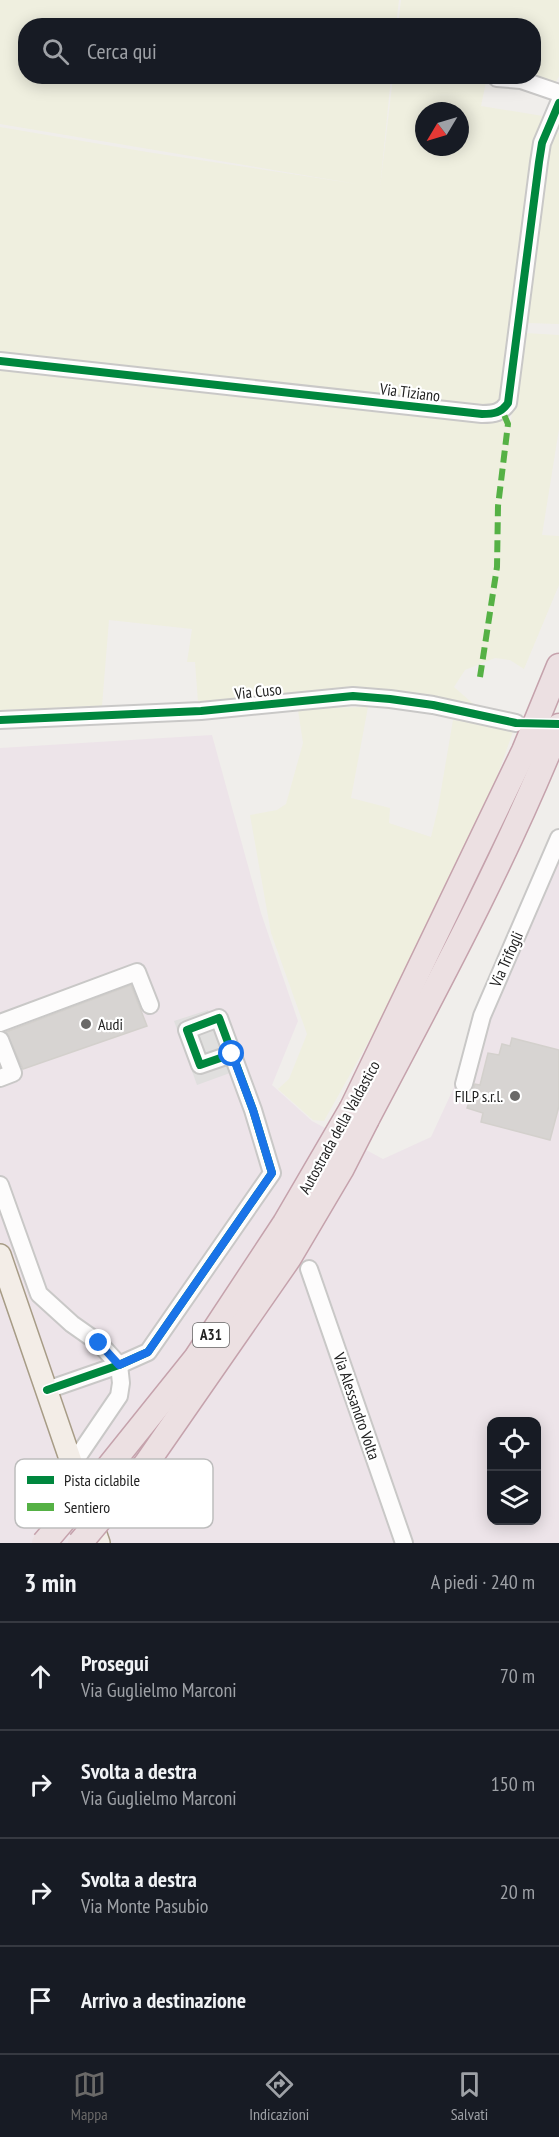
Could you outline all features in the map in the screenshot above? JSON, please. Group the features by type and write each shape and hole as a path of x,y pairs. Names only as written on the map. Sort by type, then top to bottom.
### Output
{"highway":[{"name":"Autostrada della Valdastico","path":"149,1459 289,1258 341,1170 360,1113 520,761 559,666"},
{"name":"Autostrada della Valdastico","path":"115,1459 196,1358 360,1113 450,960 538,779 559,726"},
{"name":"Autostrada della Valdastico","path":"44,1543 57,1528"},
{"name":"Autostrada della Valdastico","path":"80,1543 93,1528"}],"main road":[{"path":"0,1255 70,1459"},
{"path":"94,1528 99,1543"}],"street":[{"path":"533,84 559,93"},
{"name":"Via Tiziano","path":"0,361 482,414 497,413 508,403 542,142 559,103"},
{"name":"Via Cuso","path":"0,720 201,711 353,696 433,705 516,723"},
{"name":"Via Trifogli","path":"464,1084 482,1016 559,838"},
{"path":"0,1023 137,972 150,1005"},
{"path":"0,1040 13,1073 0,1078"},
{"path":"47,1390 119,1365 148,1352 272,1173 253,1110 232,1054"},
{"path":"0,1185 39,1294 72,1324 99,1343 119,1365 121,1383 118,1396 77,1459"},
{"name":"Via Alessandro Volta","path":"309,1269 404,1543"}],"shaded area":[{"path":"212,735 261,913 298,1021 272,1085 312,1121 383,1159 431,1137 559,860 559,1543 0,1543 0,748"},
{"path":"208,1010 230,1073 197,1085 174,1021"}],"green space":[{"path":"0,0 399,0 397,18 18,18 18,84 390,84 380,188 392,84 486,84 481,106 549,117 503,403 492,409 0,357 0,127 357,184 0,124"},
{"path":"401,0 559,0 559,76 554,84 541,79 541,18 399,18"},
{"path":"550,131 559,133 559,324 527,323 525,321"},
{"path":"525,333 559,335 559,429 542,535 559,536 559,585 524,669 510,660 495,658 465,670 454,687 478,708 344,691 198,702 195,662 187,662 192,629 109,620 102,706 0,710 0,366 511,421 520,339"},
{"path":"368,707 351,798 390,808 389,823 431,837 453,720 514,729 489,799 389,1005 324,1121 313,1120 278,1089 289,1079 307,1034 271,933 250,815 277,810 286,804 303,743 298,710"}],"building":[{"name":"Audi","path":"131,985 147,1026 23,1069 6,1032"},
{"name":"FILP s.r.l.","path":"512,1038 559,1050 559,1106 550,1140 481,1122 483,1113 467,1108 475,1084 480,1085 488,1053 499,1055 502,1044 510,1046"}],"marked path":[{"path":"480,677 497,567 498,506 508,424 502,410"}],"cycle path":[{"path":"0,361 482,414 500,411 508,403 542,143 559,103"},
{"path":"0,720 201,711 353,696 433,705 516,723 559,724"},
{"path":"47,1390 119,1365 148,1352 272,1173 253,1110 219,1018 187,1030 200,1065 232,1054"}],"place":[{"name":"Audi","path":"86,1024"},
{"name":"FILP s.r.l.","path":"515,1096"}],"route":[{"path":"99,1343 119,1365 148,1352 272,1173 253,1110 232,1054"}]}
